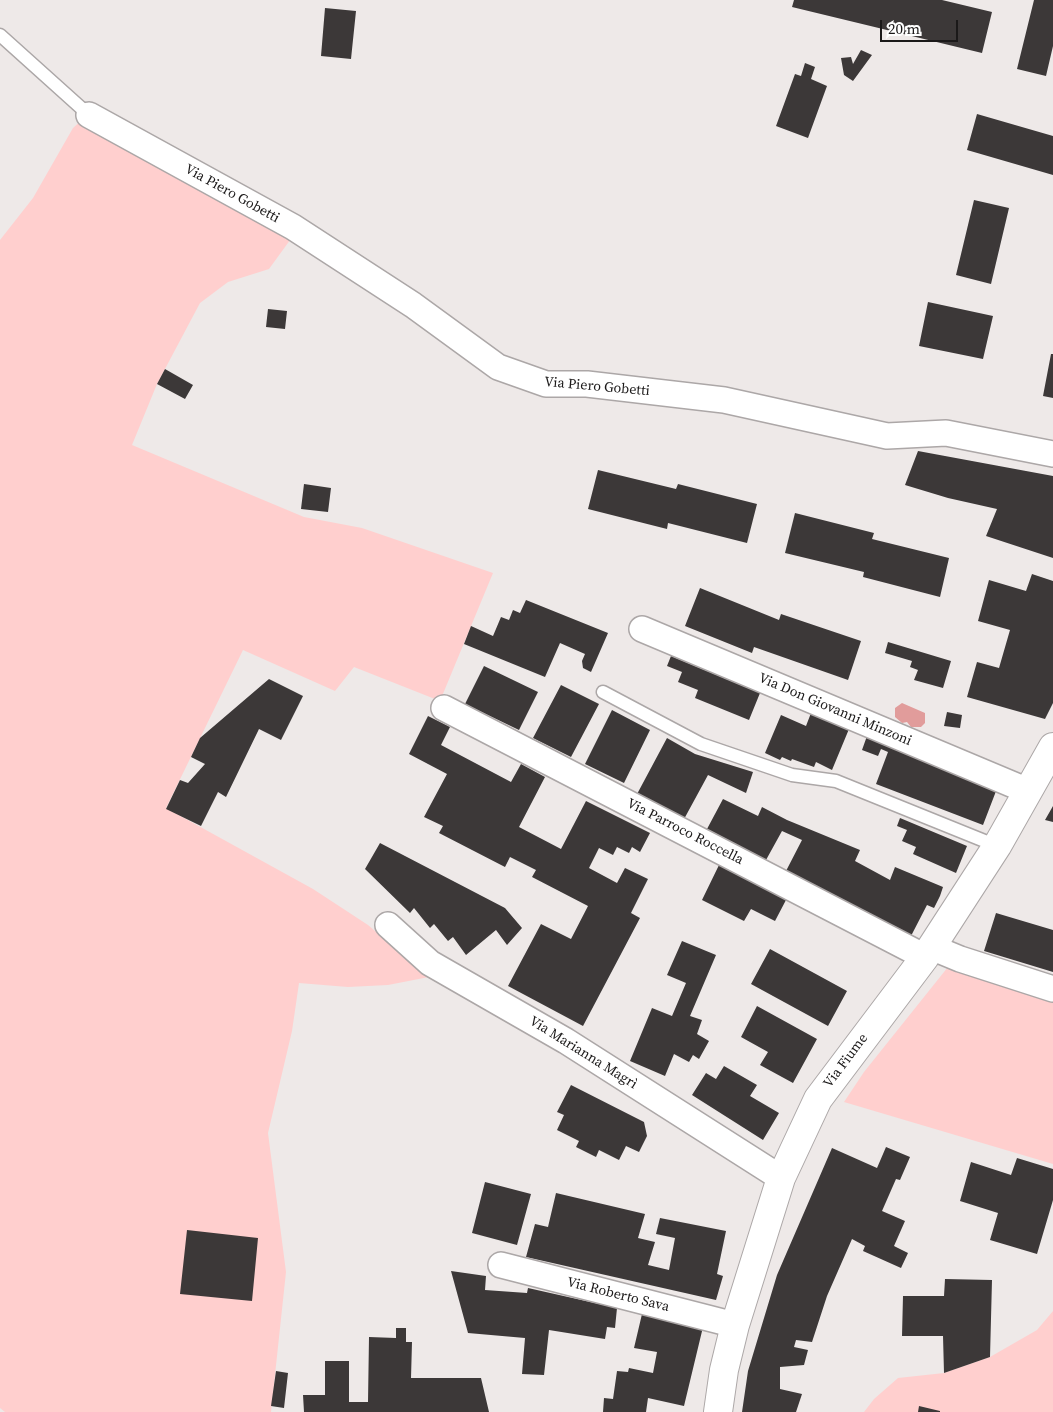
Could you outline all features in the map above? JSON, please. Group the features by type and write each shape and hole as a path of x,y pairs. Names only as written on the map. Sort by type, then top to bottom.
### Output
{"street":[{"name":"Via Piero Gobetti","path":"89,115 293,227 413,305 498,367 546,384 586,384 724,400 887,436 946,433 1053,454"},
{"name":"Via Don Giovanni Minzoni","path":"642,629 1028,790"},
{"name":"Via Parroco Roccella","path":"444,708 928,952 960,959 1053,989"},
{"name":"Via Fiume","path":"718,1412 724,1370 735,1324 781,1178 818,1099 928,952 997,846 1053,747"},
{"name":"Via Marianna Magrì","path":"388,925 430,963 566,1041 781,1178"},
{"name":"Via Roberto Sava","path":"501,1266 735,1324"}],"lane":[{"path":"0,35 89,115"},
{"path":"603,692 701,744 792,775 836,781 997,846"}],"shaded area":[{"path":"83,119 293,236 269,269 228,282 200,303 157,384 132,445 304,517 362,528 493,573 440,701 354,667 335,691 243,650 166,808 313,889 368,925 429,977 388,985 348,987 299,983 292,1031 268,1133 286,1272 271,1412 5,1412 0,1408 0,240 33,198 73,128"},
{"path":"902,703 925,713 925,723 921,727 911,727 907,722 902,723 895,717 895,708"},
{"path":"948,967 1053,1001 1053,1164 844,1102 864,1072"},
{"path":"1053,1311 1053,1412 864,1412 874,1399 898,1378 944,1373 990,1357 1037,1330"}],"building":[{"path":"794,0 942,0 992,12 982,53 792,7"},
{"path":"1034,0 1053,0 1053,46 1046,76 1017,69"},
{"path":"325,8 356,11 351,59 321,56"},
{"path":"861,50 872,55 853,81 844,75 841,58 851,57 853,64"},
{"path":"805,63 815,67 811,79 827,86 808,138 776,126 795,74 801,76"},
{"path":"977,114 1053,136 1053,175 967,150"},
{"path":"974,200 1009,208 991,284 956,275"},
{"path":"928,302 993,316 983,359 919,346"},
{"path":"268,309 287,311 285,329 266,327"},
{"path":"1051,354 1053,354 1053,398 1043,396"},
{"path":"165,369 193,385 185,399 157,384"},
{"path":"918,451 1053,476 1053,558 986,536 997,509 948,498 905,485"},
{"path":"598,470 676,489 678,484 757,504 747,543 668,523 667,529 588,509"},
{"path":"304,484 331,488 328,512 301,509"},
{"path":"795,513 874,533 872,539 949,558 940,597 863,577 864,572 785,553"},
{"path":"1032,574 1053,581 1053,703 1045,719 967,697 977,662 999,668 1010,630 978,621 989,580 1026,591"},
{"path":"700,588 779,620 781,614 861,641 848,680 754,647 752,653 685,626"},
{"path":"526,600 608,633 591,672 583,668 582,661 585,654 560,643 545,677 464,644 471,626 493,636 501,617 509,620 513,610 520,613"},
{"path":"888,642 951,661 943,688 914,680 918,670 910,667 912,661 885,653"},
{"path":"671,656 760,693 749,720 695,698 698,690 678,682 682,672 667,666"},
{"path":"484,666 538,692 519,730 465,704"},
{"path":"269,679 303,696 281,740 259,729 226,797 218,792 201,826 166,809 180,780 188,783 205,764 191,757 200,738"},
{"path":"561,685 599,704 571,757 533,738"},
{"path":"612,710 650,730 624,783 585,764"},
{"path":"947,712 962,715 960,728 944,726"},
{"path":"811,713 849,729 832,770 816,762 814,767 792,759 791,761 782,757 780,760 765,753 781,715 806,726"},
{"path":"428,716 450,727 441,745 511,782 521,764 545,777 519,827 561,849 586,801 650,833 640,852 632,847 629,853 617,847 613,855 599,848 589,868 617,883 625,868 648,879 631,913 640,918 583,1026 508,986 541,924 571,939 588,906 532,877 536,870 510,857 505,867 439,833 443,826 424,817 447,774 409,754"},
{"path":"867,736 998,786 983,825 876,784 888,752 881,749 878,756 862,750"},
{"path":"667,738 695,754 753,772 746,793 708,775 683,821 636,796"},
{"path":"723,799 758,816 762,807 787,820 860,850 855,861 890,880 895,867 943,887 940,896 934,908 927,905 911,936 786,871 802,840 782,831 766,860 707,829"},
{"path":"1053,806 1053,822 1045,820"},
{"path":"900,818 967,846 956,873 913,854 916,847 902,841 907,830 897,826"},
{"path":"380,843 505,908 522,928 507,945 496,930 466,955 453,937 448,941 434,924 430,928 414,908 410,913 365,869"},
{"path":"719,865 786,900 775,921 751,909 744,921 702,900"},
{"path":"996,913 1053,930 1053,972 984,951"},
{"path":"682,941 716,955 690,1016 702,1020 697,1034 709,1041 699,1059 693,1055 689,1062 674,1054 665,1076 630,1061 652,1008 672,1016 686,983 667,975"},
{"path":"770,949 847,991 828,1026 751,984"},
{"path":"757,1006 817,1039 793,1083 760,1065 768,1052 741,1037"},
{"path":"724,1066 757,1085 750,1096 779,1113 763,1140 692,1095 706,1073 716,1079"},
{"path":"571,1085 644,1122 647,1136 639,1152 626,1146 619,1160 599,1150 596,1157 576,1147 579,1141 557,1130 564,1115 557,1112"},
{"path":"886,1147 910,1157 900,1180 896,1179 882,1211 905,1221 894,1246 908,1253 901,1268 863,1251 865,1246 852,1239 827,1296 812,1342 796,1340 794,1347 808,1350 804,1365 780,1367 780,1389 802,1394 796,1412 742,1412 748,1371 777,1275 832,1148 877,1168"},
{"path":"1017,1158 1053,1169 1053,1200 1037,1254 990,1240 998,1213 960,1201 971,1162 1011,1175"},
{"path":"485,1182 531,1194 517,1245 472,1233"},
{"path":"556,1193 645,1214 638,1238 655,1242 648,1265 669,1270 675,1238 656,1234 660,1218 726,1231 717,1274 723,1276 716,1300 526,1257 535,1224 548,1227"},
{"path":"187,1230 258,1238 252,1301 180,1294"},
{"path":"451,1271 486,1276 485,1290 527,1293 528,1288 617,1308 615,1328 607,1327 605,1339 549,1330 544,1375 522,1374 525,1338 468,1333"},
{"path":"945,1279 992,1280 990,1357 944,1373 943,1336 902,1336 903,1296 944,1296"},
{"path":"642,1314 703,1327 684,1406 648,1398 646,1412 603,1412 604,1398 613,1399 617,1371 628,1372 629,1368 653,1373 657,1352 634,1348"},
{"path":"396,1328 406,1328 406,1342 412,1342 411,1378 481,1378 489,1412 304,1412 303,1395 325,1395 325,1361 349,1361 349,1402 368,1402 369,1337 396,1338"},
{"path":"276,1371 288,1373 284,1408 271,1406"},
{"path":"919,1406 940,1411 940,1412 918,1412"}]}
